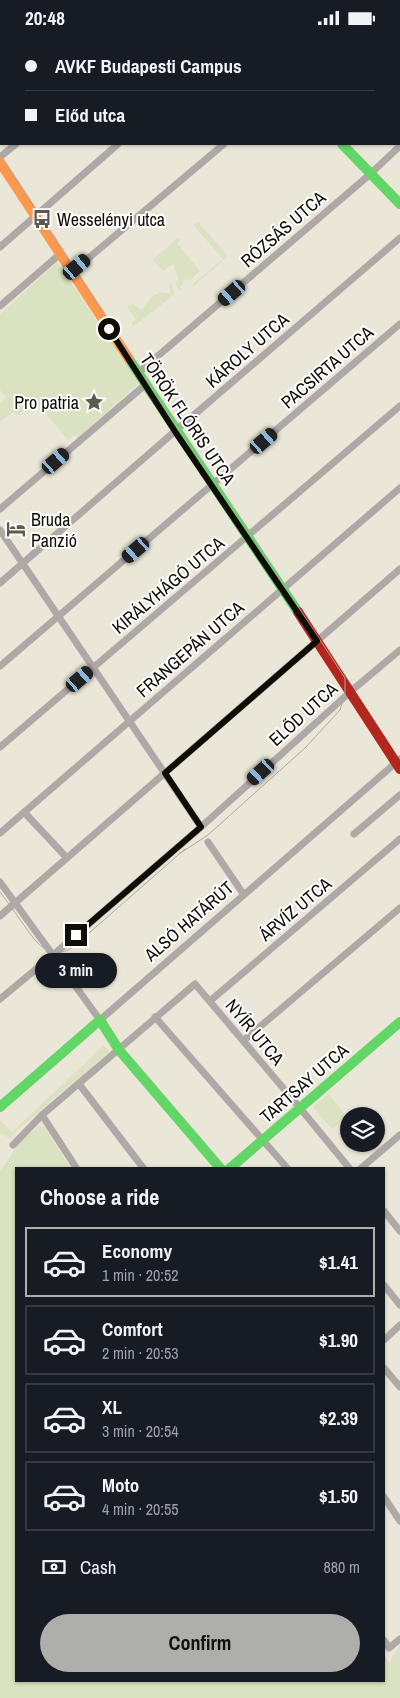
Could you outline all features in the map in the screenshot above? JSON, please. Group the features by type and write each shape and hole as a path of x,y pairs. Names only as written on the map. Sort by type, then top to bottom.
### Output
{"street":[{"path":"0,157 15,145"},
{"path":"0,247 117,145"},
{"path":"72,272 223,145"},
{"path":"343,145 400,204"},
{"name":"RÓZSÁS UTCA","path":"138,373 400,146"},
{"name":"TÖRÖK FLÓRIS UTCA","path":"0,162 145,385 399,764"},
{"name":"KÁROLY UTCA","path":"0,583 175,430 400,238"},
{"path":"0,306 60,254"},
{"name":"PACSIRTA UTCA","path":"0,666 400,324"},
{"path":"0,509 145,385"},
{"name":"KIRÁLYHÁGÓ UTCA","path":"0,747 400,406"},
{"name":"FRANGEPÁN UTCA","path":"0,833 400,488"},
{"path":"0,530 201,827"},
{"path":"0,916 400,569"},
{"name":"ELŐD UTCA","path":"0,999 201,827 350,692 400,650"},
{"name":"ALSÓ HATÁRÚT","path":"0,1107 244,895 399,764"},
{"path":"354,834 400,795"},
{"path":"24,812 67,859"},
{"name":"ÁRVÍZ UTCA","path":"210,1001 400,839"},
{"path":"208,842 244,895"},
{"path":"0,882 100,1020 116,1046 219,1167"},
{"path":"243,1041 400,908"},
{"name":"NYÍR UTCA","path":"155,1017 195,983 348,1167"},
{"path":"13,1145 42,1115 78,1084 116,1046 155,1017 286,1167"},
{"name":"TARTSAY UTCA","path":"231,1167 400,1022"},
{"path":"78,1084 142,1167"},
{"path":"42,1115 76,1167"},
{"path":"362,1167 400,1135"},
{"path":"385,1212 400,1231"},
{"path":"385,1286 400,1305"},
{"path":"385,1339 400,1325"},
{"path":"385,1368 400,1387"},
{"path":"385,1498 400,1521"},
{"path":"385,1642 389,1648 400,1639"}],"green space":[{"path":"198,222 228,256 193,287 193,284 223,259 193,225"},
{"path":"178,238 180,240 177,243 200,271 190,280 183,281 180,290 175,282 179,280 173,264 163,271 152,260"},
{"path":"57,262 139,383 78,438 76,435 68,440 41,408 35,406 28,412 25,410 18,415 13,412 0,422 0,403 6,397 0,390 0,314"},
{"path":"172,283 174,295 130,329 133,325 132,322 136,320 127,306 133,304 141,310 153,296 161,292 170,294 170,284"},
{"path":"104,1045 109,1051 69,1088 64,1090 13,1134 11,1139 0,1133 0,1120 12,1132"},
{"path":"329,1094 340,1108 340,1123 332,1129 313,1107"},
{"path":"41,1125 43,1128 44,1126 70,1167 15,1167 15,1682 385,1682 385,1657 389,1663 400,1645 400,1698 0,1698 0,1171 21,1140"}],"tram line":[{"path":"0,155 178,428 216,482 345,678 345,694 340,710 305,748 208,835 179,854"},
{"path":"0,892 42,947 56,953 64,952 73,947 185,849"}],"traffic: fast":[{"path":"343,145 400,204"},
{"path":"129,359 298,612"},
{"path":"0,1107 100,1020 119,1050 219,1167"},
{"path":"231,1167 400,1022"}],"traffic: slow":[{"path":"0,162 129,359"}],"traffic: jam":[{"path":"298,612 400,769"}],"place":[{"name":"Wesselényi utca","path":"42,219"},
{"name":"Pro patria","path":"94,402"},
{"name":"Bruda Panzió","path":"16,529"}],"route":[{"path":"76,935 201,827 165,773 317,641 176,433 109,329"}]}
